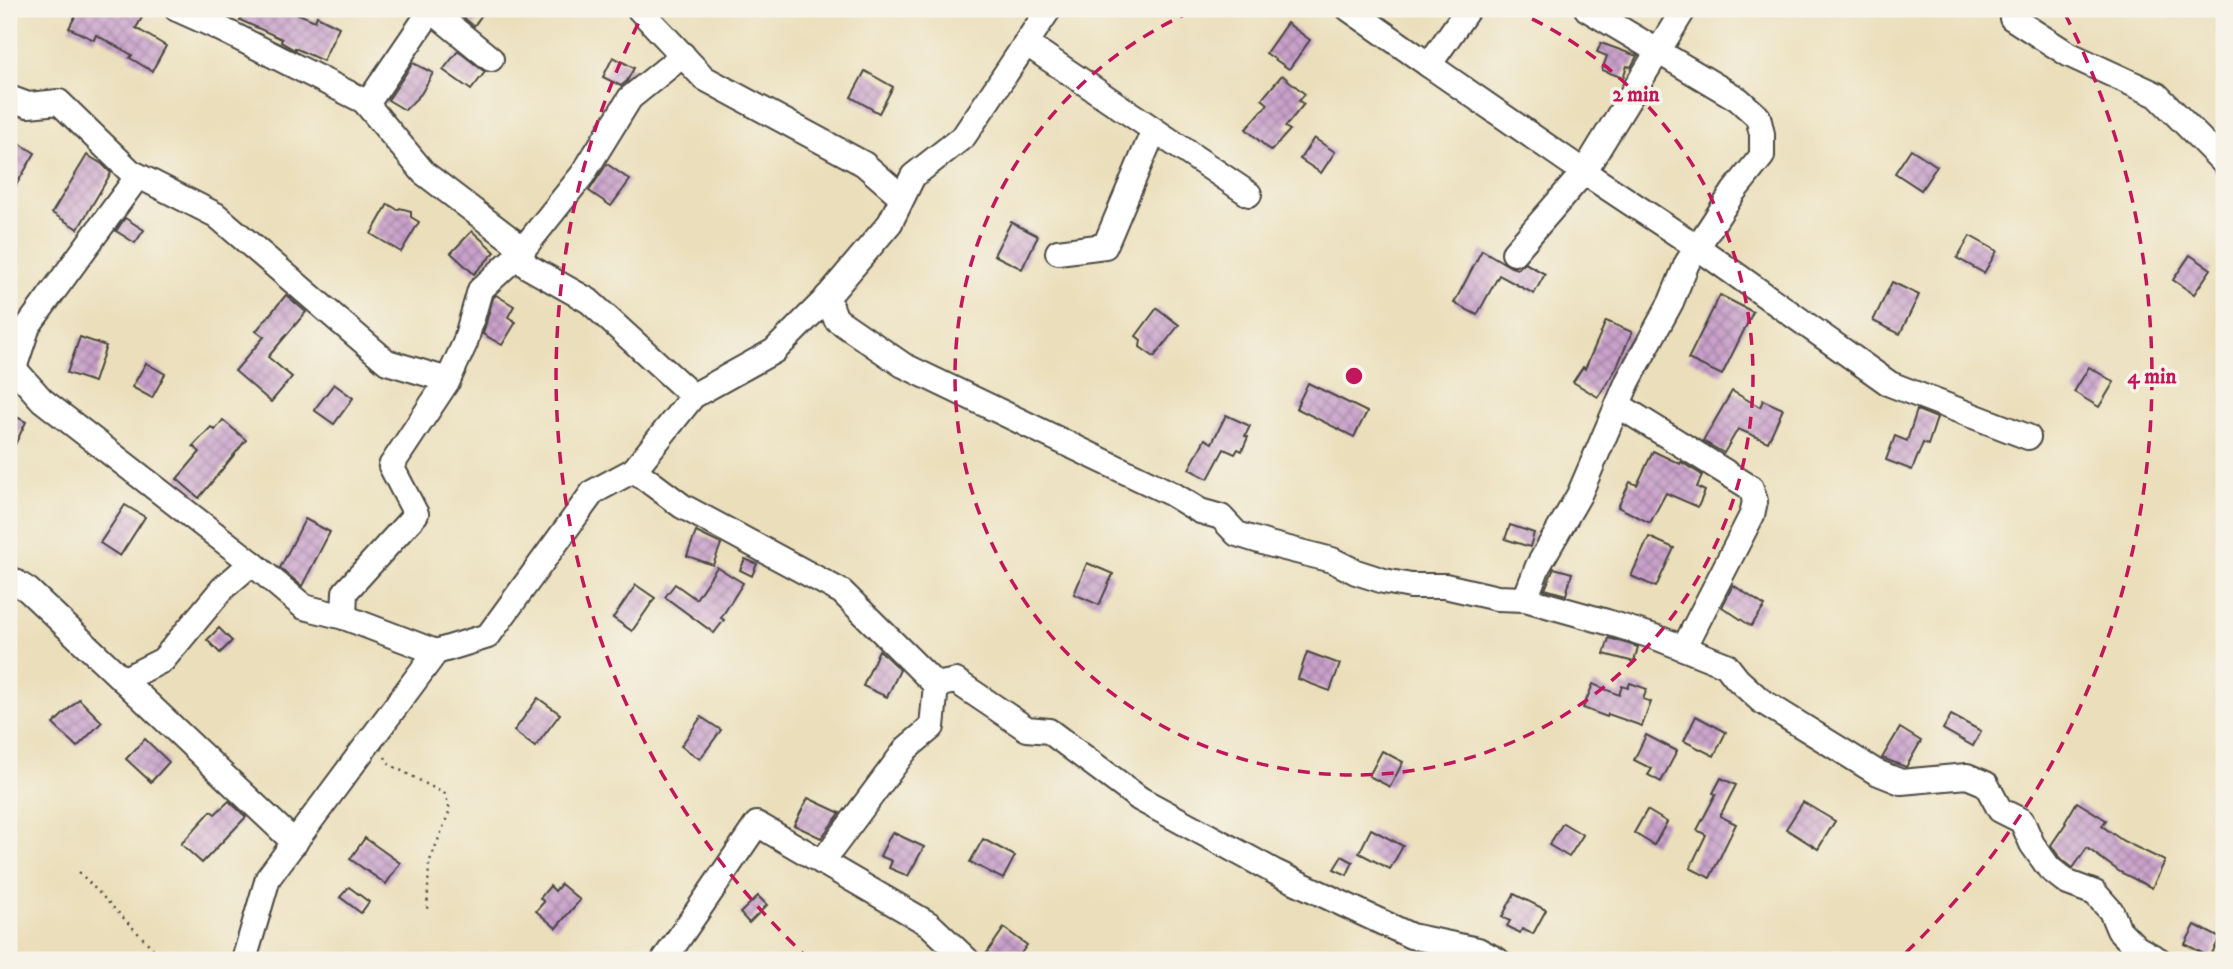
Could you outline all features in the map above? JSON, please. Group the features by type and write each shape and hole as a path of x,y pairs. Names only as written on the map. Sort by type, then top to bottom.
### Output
{"street":[{"path":"177,9 221,17 364,101 424,173 513,241 527,266 589,301 692,396"},
{"path":"639,9 704,78 864,164 902,197"},
{"path":"244,960 268,878 436,652 488,636 593,492 634,470 692,396 774,351 827,297 890,223 913,176 964,136 1049,9"},
{"path":"1349,9 1697,247 1890,384 2028,437"},
{"path":"1429,65 1468,9"},
{"path":"1524,599 1538,566 1579,495 1628,381 1671,302 1687,263 1734,191 1762,156 1762,134 1758,117 1738,99 1587,9"},
{"path":"1514,253 1584,172 1684,9"},
{"path":"2017,9 2012,18 2068,54 2157,95 2224,163"},
{"path":"367,104 431,10 491,59"},
{"path":"1027,44 1249,194"},
{"path":"344,617 345,592 416,514 391,466 448,380 465,342 480,290 520,253 583,174 631,98 683,54"},
{"path":"9,97 28,105 58,102 131,172 215,215 387,362 448,380"},
{"path":"1058,252 1105,246 1154,130"},
{"path":"138,176 27,326 11,366 42,400 252,563 304,607 344,617 436,652"},
{"path":"827,297 836,319 903,365 1172,494 1200,511 1221,517 1237,534 1332,560 1356,572 1384,581 1410,586 1445,586 1489,596 1524,599 1607,622 1726,665 1760,700 1876,772 1901,782 1967,776 1986,784 2000,810 2022,821 2032,844 2049,869 2068,883 2095,893 2111,911 2119,930 2137,948 2160,960"},
{"path":"1618,405 1751,488 1755,501 1752,515 1684,648"},
{"path":"634,470 682,506 842,593 936,685"},
{"path":"123,681 163,660 223,588 252,563"},
{"path":"9,578 28,590 295,843"},
{"path":"936,685 956,681 1027,729 1049,731 1140,799 1275,872 1411,936 1478,950 1497,960"},
{"path":"822,862 908,748 932,727 936,685"},
{"path":"664,960 757,824 929,924 967,960"}],"path":[{"path":"375,735 389,764 445,794 450,810 429,863 427,913"},
{"path":"79,872 164,960"}],"building":[{"path":"79,9 147,9 136,28 166,46 152,71 130,58 132,55 96,35 94,40 69,28"},
{"path":"245,9 287,9 315,21 317,16 339,27 323,61 295,50 281,42 282,39 240,20"},
{"path":"453,9 486,9 474,26"},
{"path":"1287,23 1310,40 1289,69 1266,53"},
{"path":"1601,43 1637,56 1631,67 1627,66 1623,78 1602,70 1607,56 1597,52"},
{"path":"458,51 485,72 471,90 443,70"},
{"path":"613,57 634,68 621,86 603,77"},
{"path":"413,63 433,73 421,94 405,110 388,100"},
{"path":"865,71 893,87 879,113 851,97"},
{"path":"1282,75 1305,94 1299,101 1304,104 1285,127 1290,130 1271,151 1246,129 1268,104 1262,99"},
{"path":"9,137 35,153 9,197"},
{"path":"1314,138 1335,152 1321,173 1300,159"},
{"path":"1911,149 1937,166 1921,190 1895,173"},
{"path":"87,155 111,173 78,229 52,213"},
{"path":"607,164 630,180 611,206 589,191"},
{"path":"388,204 398,210 400,208 411,211 411,217 419,222 401,252 371,234"},
{"path":"125,218 144,230 135,243 116,231"},
{"path":"1011,222 1038,236 1022,269 994,255"},
{"path":"472,231 495,252 474,274 451,253"},
{"path":"1970,236 1997,251 1984,273 1957,258"},
{"path":"1482,250 1511,267 1517,269 1525,263 1545,274 1534,294 1499,275 1477,315 1454,303"},
{"path":"2190,255 2211,269 2194,294 2173,280"},
{"path":"1892,282 1919,295 1900,334 1873,321"},
{"path":"286,295 306,312 268,357 292,377 271,402 235,371 264,337 256,331"},
{"path":"496,295 514,306 508,317 516,322 502,345 483,334"},
{"path":"1720,295 1753,312 1722,375 1688,359"},
{"path":"1157,308 1179,325 1154,357 1140,347 1141,340 1136,336"},
{"path":"1606,321 1632,332 1616,369 1598,397 1573,382 1583,367 1585,369"},
{"path":"80,337 106,346 94,382 67,373"},
{"path":"146,363 165,374 152,398 132,387"},
{"path":"2089,367 2114,382 2099,407 2074,392"},
{"path":"1308,383 1367,412 1354,437 1296,408"},
{"path":"334,384 353,398 334,424 314,410"},
{"path":"1732,391 1760,407 1763,400 1783,409 1768,442 1738,429 1724,453 1703,441"},
{"path":"1917,410 1937,418 1928,445 1923,443 1912,470 1886,460 1895,436 1907,441"},
{"path":"9,413 26,422 9,457"},
{"path":"1226,415 1250,426 1245,436 1248,437 1242,451 1238,449 1235,454 1224,449 1208,479 1189,469 1205,439 1212,443"},
{"path":"223,420 246,440 199,498 177,479 200,452 193,446 211,427 215,430"},
{"path":"1653,451 1680,464 1681,462 1702,475 1697,487 1705,491 1698,507 1666,493 1650,523 1618,507 1630,482 1637,485"},
{"path":"125,505 145,517 120,556 100,543"},
{"path":"305,519 330,532 302,586 280,568"},
{"path":"1510,525 1534,533 1530,547 1505,539"},
{"path":"696,532 721,544 713,565 687,556"},
{"path":"1649,537 1674,548 1656,587 1631,576"},
{"path":"745,559 757,564 752,576 740,570"},
{"path":"1087,563 1113,574 1099,605 1074,594"},
{"path":"717,567 743,583 721,618 724,620 714,633 665,597 675,584 696,599"},
{"path":"1554,568 1572,573 1566,595 1545,589"},
{"path":"636,585 655,598 632,631 613,618"},
{"path":"1733,585 1765,606 1751,626 1722,607"},
{"path":"219,628 232,641 220,653 207,640"},
{"path":"1609,638 1638,647 1634,662 1604,654"},
{"path":"879,650 900,670 887,697 863,686"},
{"path":"1307,652 1340,664 1330,691 1298,679"},
{"path":"1630,683 1647,689 1643,699 1651,702 1642,726 1583,708 1593,684 1619,695 1622,686 1628,688"},
{"path":"538,698 560,714 535,747 514,731"},
{"path":"79,699 102,722 77,747 53,724"},
{"path":"1951,715 1981,731 1973,746 1943,729"},
{"path":"1696,716 1726,732 1714,756 1684,741"},
{"path":"701,717 721,730 700,759 681,746"},
{"path":"1900,728 1921,741 1906,767 1882,758"},
{"path":"1646,735 1677,751 1661,782 1648,775 1652,769 1634,760"},
{"path":"145,739 169,762 151,782 126,759"},
{"path":"1382,751 1403,762 1390,787 1369,776"},
{"path":"1721,778 1736,785 1720,816 1736,824 1710,878 1690,868 1706,835 1697,830 1716,794 1713,793"},
{"path":"808,798 840,813 821,838 794,825"},
{"path":"229,801 246,817 202,863 181,844 211,811 215,814"},
{"path":"1803,802 1835,821 1818,849 1786,829"},
{"path":"2077,802 2106,820 2102,826 2123,841 2165,861 2152,888 2120,872 2087,848 2073,868 2060,858 2051,845"},
{"path":"1647,810 1667,822 1654,845 1634,833"},
{"path":"1563,823 1583,835 1569,857 1549,845"},
{"path":"1371,829 1403,846 1390,869 1359,853"},
{"path":"892,832 924,847 908,876 889,868 892,861 880,856"},
{"path":"365,838 400,863 386,884 350,859"},
{"path":"983,839 1015,856 1003,879 970,862"},
{"path":"1342,856 1353,862 1347,875 1334,869"},
{"path":"561,884 580,900 556,928 536,911 544,902 540,898 550,886 555,891"},
{"path":"349,887 369,902 361,913 340,897"},
{"path":"1514,894 1546,910 1533,934 1522,929 1520,933 1507,926 1510,921 1502,917"},
{"path":"758,896 767,905 749,923 740,913"},
{"path":"2195,925 2220,938 2210,957 2185,944"},
{"path":"1004,928 1027,945 1016,960 982,960"}]}
